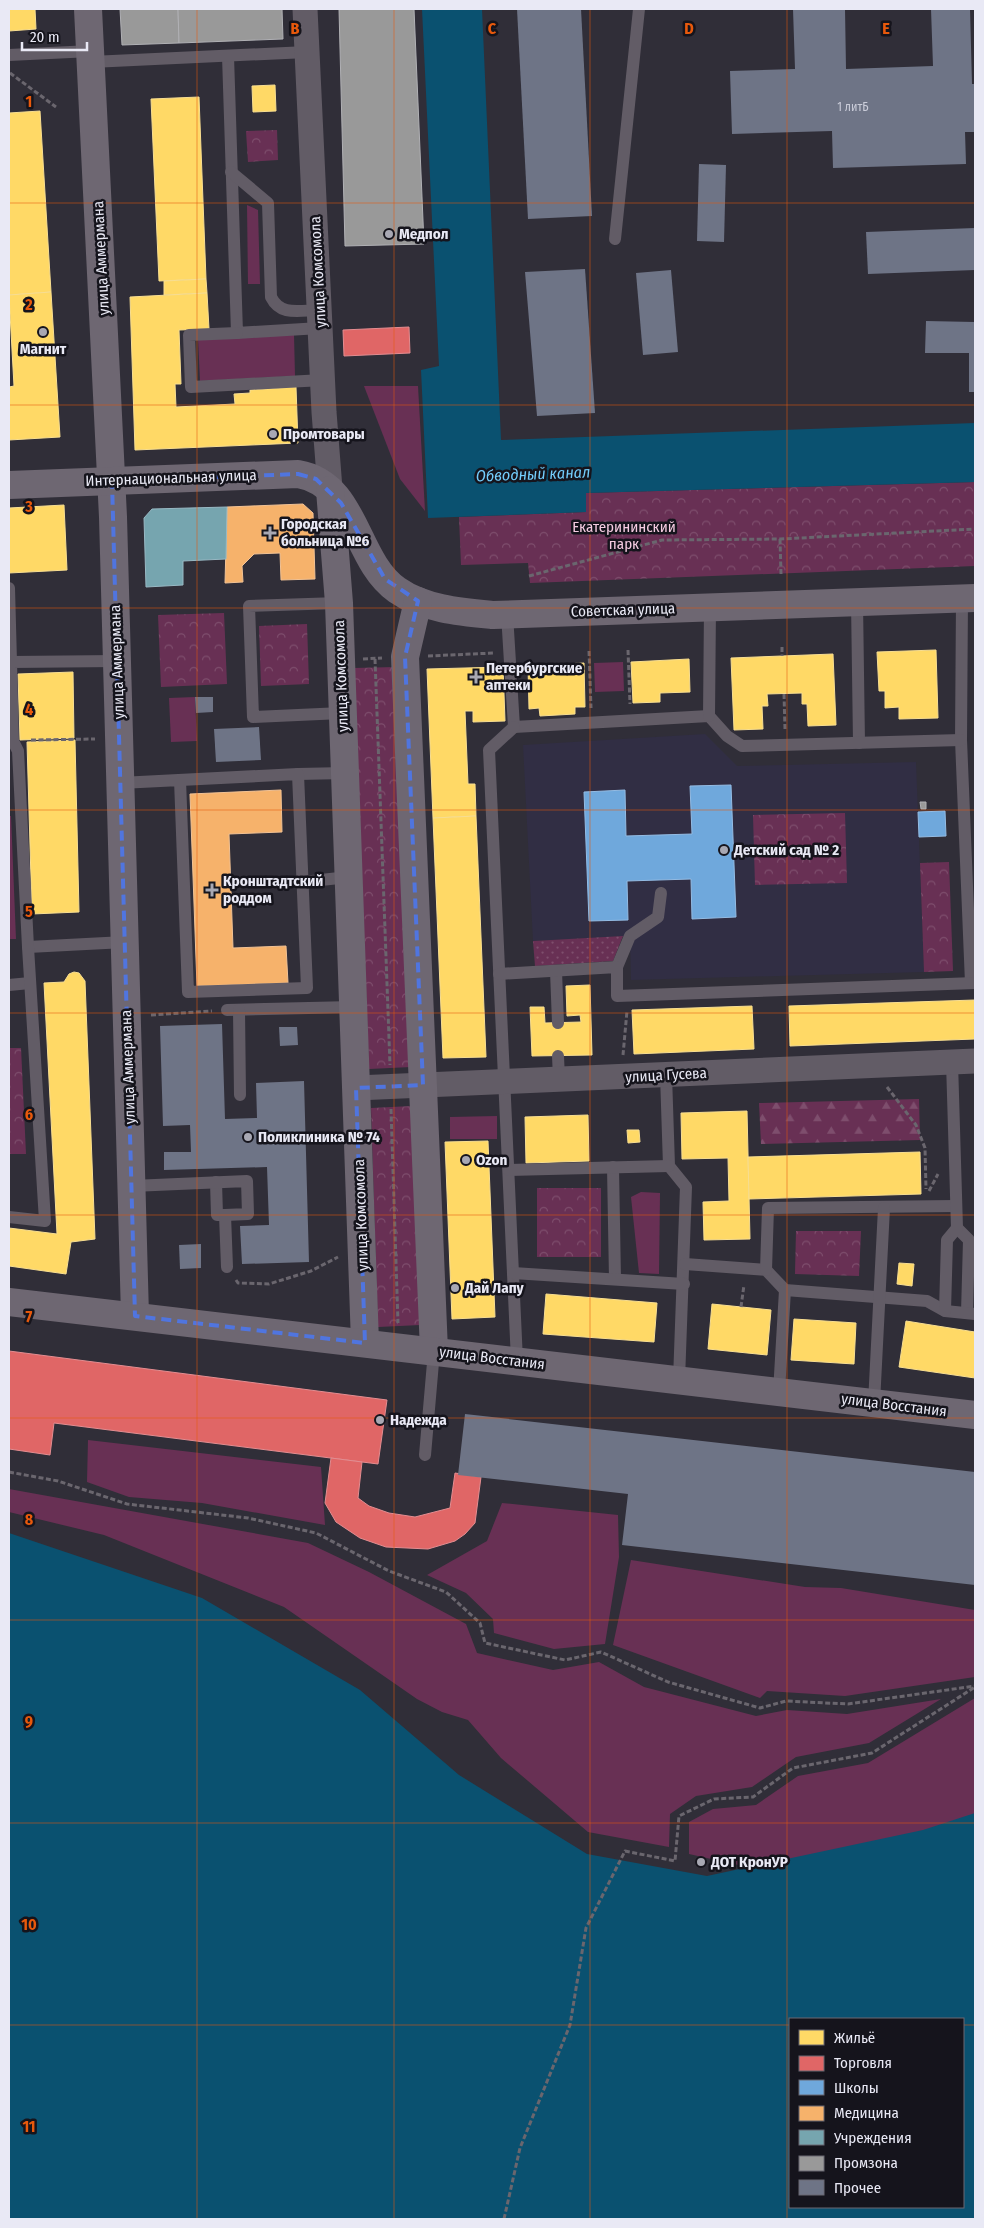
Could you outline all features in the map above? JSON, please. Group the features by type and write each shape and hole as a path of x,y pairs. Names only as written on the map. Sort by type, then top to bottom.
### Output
{"street":[{"name":"улица Аммермана","path":"88,9 112,481 135,1316"},
{"name":"улица Комсомола","path":"305,9 323,380 339,602 365,1343"},
{"name":"Интернациональная улица","path":"9,485 298,474 316,479 330,489"},
{"name":"Советская улица","path":"330,489 341,503 375,566 385,579 396,589 418,601 461,611 507,614 969,599"},
{"path":"418,601 405,657 434,1352"},
{"name":"улица Гусева","path":"356,1088 504,1082 559,1068 666,1075 964,1062"},
{"name":"улица Восстания","path":"9,1302 975,1415"}],"lane":[{"path":"615,239 639,9"},
{"path":"9,55 91,57 228,56 307,52"},
{"path":"228,56 238,333"},
{"path":"231,172 268,203 271,296 276,306 320,319"},
{"path":"320,319 238,333 189,335 191,388 323,380"},
{"path":"9,588 13,741 18,751 14,766 28,947 45,1221 9,1217"},
{"path":"661,893 658,916 630,936 617,967 618,996 973,983 961,740 969,599"},
{"path":"339,602 249,606 253,717 342,713"},
{"path":"858,602 859,743"},
{"path":"710,607 709,716 727,736 742,746 961,740"},
{"path":"507,614 514,727"},
{"path":"11,662 117,661"},
{"path":"517,1361 489,750 514,727 709,716"},
{"path":"120,783 345,773"},
{"path":"180,780 188,992 307,988 298,774"},
{"path":"303,882 348,877"},
{"path":"28,947 125,942"},
{"path":"499,974 617,967"},
{"path":"556,971 558,1023"},
{"path":"9,985 30,983"},
{"path":"240,1095 233,1010 353,1007"},
{"path":"685,1264 766,1270 785,1290 927,1301 945,1310 971,1314 969,1240 957,1228 956,1206 964,1062"},
{"path":"666,1075 668,1166 686,1187 680,1380"},
{"path":"509,1170 668,1166"},
{"path":"613,1167 615,1279"},
{"path":"132,1186 216,1182 247,1181 248,1214 217,1215 216,1182"},
{"path":"766,1270 768,1208 956,1206"},
{"path":"874,1403 884,1208"},
{"path":"225,1215 230,1272"},
{"path":"945,1310 946,1240 957,1228"},
{"path":"513,1273 684,1284"},
{"path":"779,1392 785,1290"},
{"path":"425,1456 434,1352"}],"path":[{"path":"9,72 56,107"},
{"path":"529,576 662,540 780,539 975,530"},
{"path":"780,539 781,574"},
{"path":"782,647 782,656"},
{"path":"628,650 630,721"},
{"path":"588,651 591,723"},
{"path":"375,659 398,1325"},
{"path":"784,694 785,745"},
{"path":"27,740 75,739"},
{"path":"622,1059 628,996"},
{"path":"127,1016 233,1010"},
{"path":"868,1066 902,1105 916,1125 925,1148 927,1207"},
{"path":"230,1272 238,1283 269,1284 311,1271 345,1254"},
{"path":"742,1307 745,1268"},
{"path":"9,1472 58,1481 126,1504 248,1518 316,1533 389,1571 446,1592 480,1623 485,1643 564,1660 602,1652 668,1682 760,1708 786,1701 848,1704 975,1687"},
{"path":"504,2219 520,2148 570,2025 586,1928 624,1851 676,1861 680,1816 714,1799 753,1798 793,1768 872,1753 975,1687"}],"highlighted area":[{"path":"298,474 316,479 341,503 385,579 418,601 405,657 423,1085 356,1088 365,1343 135,1316 112,481"}],"shaded area":[{"name":"Детский сад № 2","path":"705,734 737,766 916,762 924,972 631,980 630,936 533,941 523,745"}],"green space":[{"path":"277,130 278,160 248,162 246,131"},
{"path":"247,205 258,210 260,284 248,284"},
{"path":"294,335 295,376 200,381 198,339"},
{"path":"364,386 418,386 425,511 400,479"},
{"name":"Екатерининский парк","path":"975,482 975,566 530,583 528,563 461,565 459,517 586,512 586,493"},
{"path":"224,613 227,684 161,687 158,615"},
{"path":"307,624 309,684 261,686 259,626"},
{"path":"623,662 624,691 595,692 594,663"},
{"path":"396,667 411,1067 369,1069 354,668"},
{"path":"195,697 197,741 171,742 169,698"},
{"path":"845,813 847,883 755,885 753,815"},
{"path":"9,816 11,816 16,939 9,939"},
{"path":"949,862 953,971 924,972 920,863"},
{"path":"623,936 613,961 535,966 533,941"},
{"path":"9,1048 21,1048 26,1154 9,1154"},
{"path":"919,1099 920,1140 761,1144 759,1103"},
{"path":"412,1106 420,1325 378,1327 371,1108"},
{"path":"497,1116 497,1139 450,1139 450,1117"},
{"path":"537,1188 601,1188 601,1257 537,1257"},
{"path":"641,1192 660,1193 659,1274 639,1273 631,1197"},
{"path":"796,1231 861,1231 859,1276 795,1274"},
{"path":"88,1440 321,1467 325,1525 202,1503 129,1497 87,1482"},
{"path":"9,1489 308,1543 369,1572 466,1624 477,1653 553,1670 599,1662 644,1687 756,1716 787,1710 847,1714 941,1699 869,1743 796,1757 752,1787 696,1796 670,1814 669,1847 588,1832 501,1758 468,1720 442,1712 417,1699 284,1607 104,1535 9,1512"},
{"path":"502,1503 618,1515 619,1557 605,1644 554,1649 494,1633 493,1619 466,1593 427,1575 487,1541"},
{"path":"631,1560 805,1587 841,1588 975,1610 975,1677 845,1696 767,1691 760,1698 613,1645"},
{"path":"975,1698 975,1818 779,1874 689,1854 689,1822 713,1809 756,1805 798,1776 868,1763"}],"water":[{"name":"Обводный канал","path":"422,9 482,9 501,440 975,423 975,482 586,493 586,512 428,518 421,370 439,366"},
{"path":"9,1533 202,1598 360,1690 459,1775 587,1854 707,1876 923,1830 975,1813 975,2219 9,2219"}],"building: Жильё":[{"path":"9,9 35,9 36,29 9,31"},
{"path":"275,85 276,111 253,112 252,86"},
{"path":"199,97 206,279 159,281 151,99"},
{"path":"40,111 51,292 9,295 9,113"},
{"path":"206,279 207,293 164,295 164,281"},
{"path":"51,292 60,437 9,440 9,387 14,386 9,295"},
{"path":"207,293 209,329 179,330 181,384 175,384 176,407 235,404 234,394 250,393 250,390 296,387 298,443 135,450 130,297"},
{"path":"64,505 67,570 9,573 9,508"},
{"path":"936,650 938,718 899,719 899,707 885,708 885,691 879,691 877,652"},
{"path":"833,654 836,725 808,726 807,704 802,704 802,693 767,694 768,706 762,706 763,729 734,730 731,658"},
{"path":"689,659 690,692 660,693 660,702 633,703 631,662"},
{"path":"584,663 585,707 575,707 575,714 540,716 539,708 529,709 528,666"},
{"path":"503,667 505,721 473,722 473,711 465,711 468,784 475,784 476,816 433,818 427,669"},
{"path":"73,672 74,738 20,740 18,674"},
{"path":"75,740 79,912 32,914 27,742"},
{"path":"476,816 486,1057 443,1058 433,818"},
{"path":"79,973 85,981 95,1239 71,1242 66,1274 9,1266 9,1228 57,1234 44,983 64,982 69,974"},
{"path":"590,985 592,1055 532,1056 530,1007 544,1007 545,1023 581,1022 580,1015 567,1016 566,986"},
{"path":"975,1000 975,1039 790,1046 789,1006"},
{"path":"752,1006 754,1049 634,1054 632,1010"},
{"path":"747,1111 750,1239 704,1240 703,1202 729,1201 728,1158 682,1159 681,1113"},
{"path":"588,1115 589,1161 526,1163 525,1117"},
{"path":"627,1130 639,1130 640,1142 628,1143"},
{"path":"488,1141 495,1317 452,1319 445,1142"},
{"path":"920,1152 921,1194 749,1199 748,1157"},
{"path":"899,1263 914,1264 912,1286 897,1284"},
{"path":"546,1294 657,1303 654,1342 543,1334"},
{"path":"712,1304 771,1310 767,1355 708,1349"},
{"path":"794,1319 856,1323 854,1364 791,1360"},
{"path":"906,1321 975,1332 975,1378 899,1367"}],"building: Торговля":[{"path":"409,327 410,353 344,356 343,330"},
{"path":"9,1351 387,1400 378,1464 54,1423 50,1455 9,1449"},
{"path":"331,1458 362,1462 358,1498 369,1506 389,1513 415,1517 450,1508 455,1473 481,1477 475,1523 455,1541 428,1549 386,1547 360,1538 336,1522 325,1503"}],"building: Школы":[{"path":"731,785 736,917 692,919 691,879 627,881 628,920 589,921 584,792 625,790 626,836 692,834 690,786"},
{"path":"945,811 946,836 919,837 918,812"}],"building: Медицина":[{"name":"Городская больница №6","path":"303,504 313,513 315,579 281,580 280,553 254,554 242,566 243,582 225,583 227,507"},
{"name":"Кронштадтский роддом","path":"281,790 282,832 229,834 233,948 286,946 288,983 197,986 190,794"}],"building: Учреждения":[{"path":"227,507 226,559 183,561 183,585 146,587 144,518 152,509"}],"building: Промзона":[{"path":"120,9 178,9 179,43 122,45"},
{"path":"178,9 282,9 283,39 179,43"},
{"path":"339,9 414,9 424,244 345,246"},
{"path":"920,802 926,802 926,809 921,809"}],"building: Прочее":[{"path":"517,9 581,9 592,216 528,219"},
{"path":"793,9 845,9 846,69 933,66 931,9 970,9 972,84 975,84 975,132 965,132 966,164 833,168 832,131 732,134 730,71 795,69"},
{"path":"699,164 726,165 724,242 697,241"},
{"path":"975,228 975,270 868,274 866,232"},
{"path":"585,269 595,413 537,416 525,272"},
{"path":"671,270 678,352 643,355 636,273"},
{"path":"926,321 975,322 975,392 969,392 969,353 925,353"},
{"path":"195,697 213,697 213,712 196,713"},
{"path":"259,727 261,760 216,762 214,729"},
{"name":"Поликлиника № 74","path":"222,1024 225,1119 257,1118 256,1083 304,1081 309,1262 242,1264 240,1226 269,1225 267,1167 164,1170 164,1152 191,1152 190,1125 163,1126 160,1026"},
{"path":"279,1027 297,1027 298,1045 280,1046"},
{"path":"201,1244 201,1268 180,1269 179,1245"},
{"path":"465,1414 975,1472 975,1585 622,1545 628,1494 458,1475"}],"place":[{"name":"Медпол","path":"389,234"},
{"name":"Магнит","path":"43,332"},
{"name":"Промтовары","path":"273,434"},
{"name":"Городская больница №6","path":"270,533"},
{"name":"Петербургские аптеки","path":"476,677"},
{"name":"Детский сад № 2","path":"724,850"},
{"name":"Кронштадтский роддом","path":"212,890"},
{"name":"Поликлиника № 74","path":"248,1137"},
{"name":"Ozon","path":"466,1160"},
{"name":"Дай Лапу","path":"455,1288"},
{"name":"Надежда","path":"380,1420"},
{"name":"ДОТ КронУР","path":"701,1862"}]}
